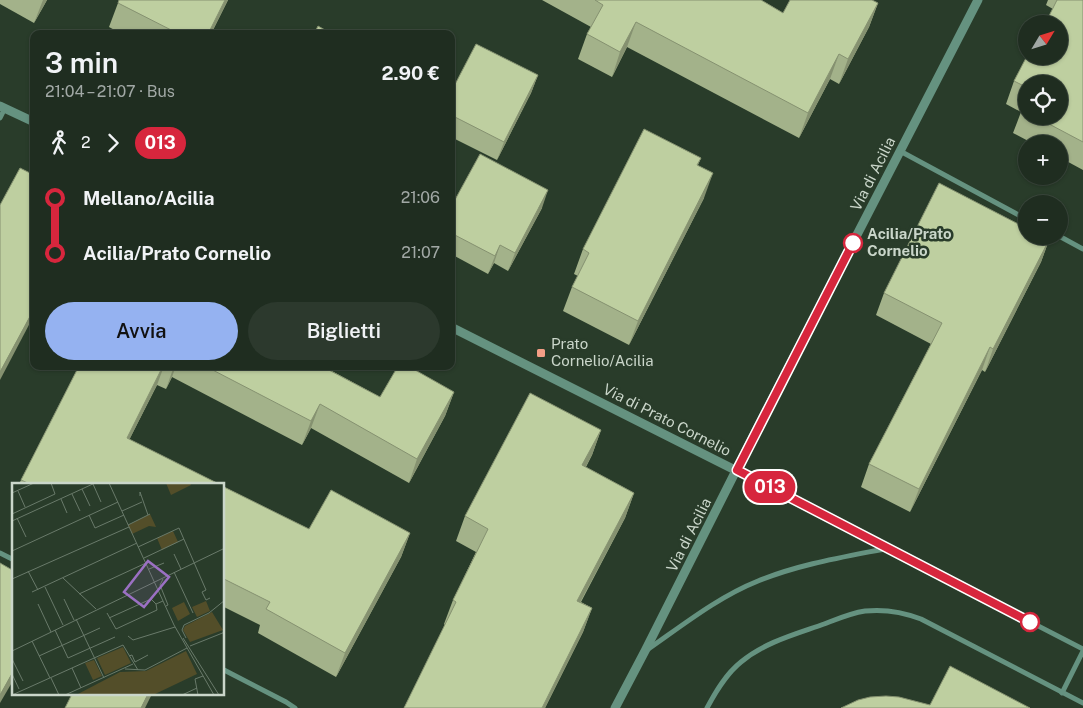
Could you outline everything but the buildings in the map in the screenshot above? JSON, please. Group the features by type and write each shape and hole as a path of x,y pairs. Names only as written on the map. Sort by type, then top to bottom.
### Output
{"street":[{"name":"Via di Acilia","path":"615,708 766,410 978,0"},
{"path":"0,118 2,107 30,120"},
{"path":"900,151 1018,215"},
{"path":"1068,241 1083,249"},
{"name":"Via di Prato Cornelio","path":"455,329 737,470"},
{"path":"737,470 1083,650 1062,692"},
{"path":"645,651 719,601 758,581 810,564 889,548"},
{"path":"0,553 12,559"},
{"path":"707,708 721,684 731,672 756,651 858,612 870,611 899,612 921,619 1083,703"},
{"path":"225,671 295,708"}],"bus line":[{"name":"013","path":"853,243 737,470 1030,622"}],"place":[{"name":"Acilia/Prato Cornelio","path":"853,243"},
{"name":"Prato Cornelio/Acilia","path":"541,353"}]}
